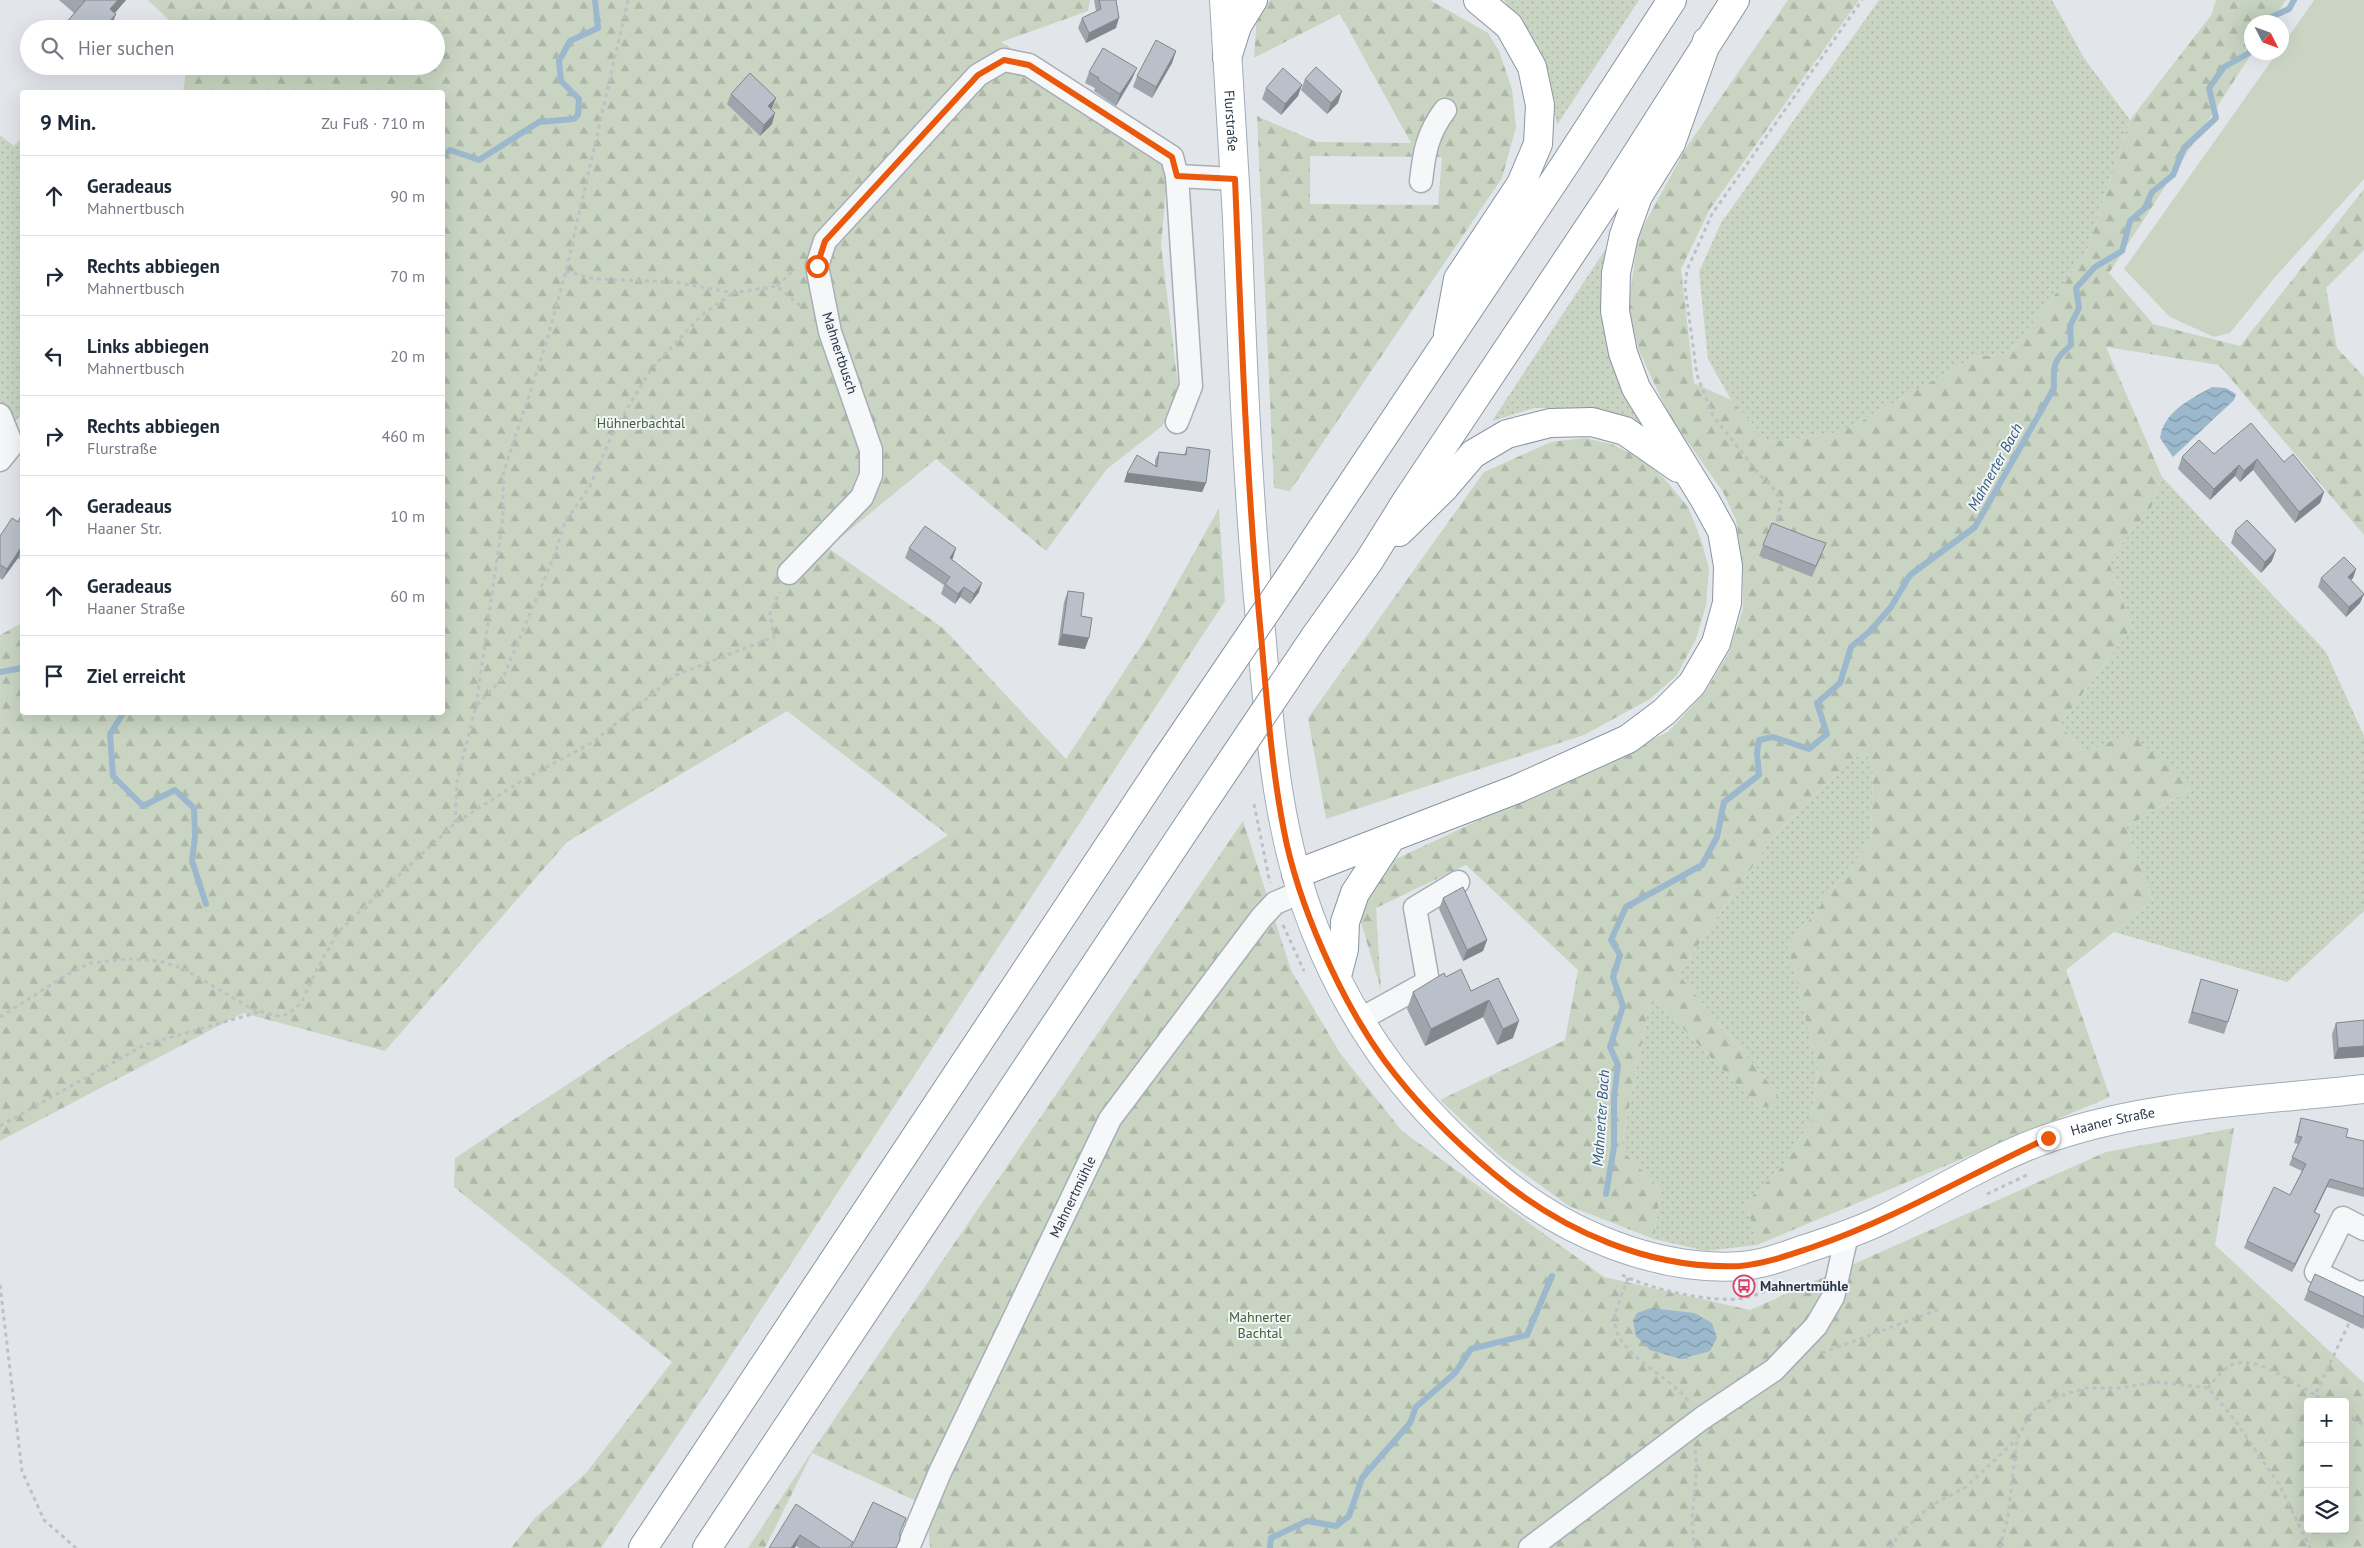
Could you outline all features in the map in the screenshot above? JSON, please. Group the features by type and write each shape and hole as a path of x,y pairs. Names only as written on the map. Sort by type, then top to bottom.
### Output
{"main road":[{"name":"Flurstraße","path":"1224,0 1235,179 1251,525 1276,779 1284,833 1298,883 1314,929 1359,1020 1387,1064 1411,1093 1476,1160 1518,1194 1557,1220 1587,1235 1620,1247 1661,1258 1699,1264 1742,1266 1774,1260 1847,1235"},
{"path":"1227,58 1237,26 1253,0"},
{"path":"1446,345 1458,280 1521,184 1538,144 1540,105 1532,67 1509,26 1478,0"},
{"path":"643,1548 1165,762 1446,345 1672,0"},
{"path":"707,1548 1191,821 1314,638 1369,561 1407,500 1610,194 1735,0"},
{"path":"1298,883 1391,838 1517,789 1628,739 1664,712 1692,684 1716,643 1727,603 1728,566 1722,531 1636,388 1623,353 1615,311 1616,273 1624,235 1638,196 1671,143 1708,40"},
{"path":"1369,561 1444,488 1473,454 1507,434 1550,423 1592,422 1625,431 1649,446 1690,477"},
{"path":"1337,976 1344,949 1345,922 1354,893 1391,838"},
{"name":"Haaner Straße","path":"1847,1235 1880,1221 1986,1166 2048,1138 2116,1118 2255,1099 2364,1089"}],"street":[{"name":"Mahnertbusch","path":"789,573 862,497 871,475 871,450 830,332 817,266 825,241 978,75 1004,60 1029,65 1172,157 1177,176 1191,386 1177,422"},
{"path":"1420,181 1423,157 1432,127 1445,110"},
{"path":"1177,176 1235,179"},
{"path":"0,415 12,445 0,460"},
{"path":"1359,1020 1428,982 1415,908 1458,882"},
{"name":"Mahnertmühle","path":"908,1548 944,1462 1110,1119 1261,918 1298,883"},
{"path":"2363,1294 2316,1272 2343,1218 2364,1229"},
{"path":"1530,1548 1701,1419 1774,1370 1816,1326 1833,1297 1847,1235"}],"path":[{"path":"455,823 457,781 476,706 503,517 503,474 545,347 566,271 628,0"},
{"path":"1773,532 1780,509 1778,493 1759,474 1713,416 1697,375 1685,286 1687,270 1712,214 1862,0"},
{"path":"566,271 594,279 675,282 732,292 777,286 830,332"},
{"path":"476,706 503,678 554,554 565,522 590,486 614,430 652,368 702,315 732,292"},
{"path":"0,1017 68,974 90,964 130,959 160,961 184,969 252,1009 277,1016 288,1014 297,1008 338,932 455,823 523,780 593,742 676,675 774,637 770,613 789,573"},
{"path":"0,1126 144,1046 260,1011"},
{"path":"1986,1195 2029,1174"},
{"path":"1696,1548 1693,1537 1692,1518 1697,1467 1694,1441 1701,1419 1682,1392 1646,1365 1625,1345 1617,1332 1615,1319 1628,1278 1662,1290 1718,1299 1744,1298 1788,1282"},
{"path":"0,1285 22,1471 44,1520 76,1548"},
{"path":"2315,1395 2363,1294"},
{"path":"1820,1353 1940,1309"},
{"path":"2208,1388 2220,1374 2237,1363 2259,1364 2320,1398"},
{"path":"1890,1548 1901,1532 1932,1505 1966,1487 2017,1439 2033,1410 2056,1397 2086,1388 2119,1388 2157,1382 2208,1388 2231,1415 2279,1484 2310,1548"},
{"path":"2349,1416 2364,1425"},
{"path":"2000,1548 2008,1516 2017,1439"}],"green space":[{"name":"Hühnerbachtal","path":"148,0 1090,0 1088,11 1001,42 1170,145 1161,245 1180,402 1162,426 1107,469 1046,551 936,459 828,548 943,628 1066,759 1149,634 1219,508 1225,601 711,1386 601,1548 511,1548 535,1518 586,1473 672,1362 454,1187 455,1158 948,835 787,711 567,842 385,1051 243,1013 0,1141 0,635 20,624 20,715 445,715 445,90 183,90 186,75 445,75 445,20 169,20"},
{"path":"1270,0 1430,0 1488,33 1499,51 1512,89 1516,127 1502,178 1290,491 1274,488 1257,116 1317,142 1411,143 1340,14 1254,58 1257,13","holes":["1310,156 1442,157 1438,205 1310,204"]},
{"path":"1504,0 1639,0 1557,125 1544,64"},
{"path":"1788,0 1859,0 1710,209 1681,269 1694,383 1731,400 1769,442 1842,432 1975,357 2009,354 2085,256 2130,120 2212,14 2216,0 2286,0 2276,15 2244,15 2244,60 2247,60 2109,273 2153,324 2240,346 2364,189 2364,250 2326,288 2337,348 2364,377 2364,535 2219,365 2106,347 2162,477 2151,508 2108,560 2132,627 2060,724 2084,753 2130,733 2192,788 2126,827 2153,901 2066,970 2110,1097 1757,1245 1746,1202 1782,1167 1810,1123 1818,1070 1788,947 1871,841 1873,765 1866,753 1851,759 1773,837 1678,974 1778,1094 1771,1106 1759,1108 1651,995 1621,1149 1660,1189 1654,1239 1569,1206 1501,1157 1440,1100 1565,1040 1578,970 1466,865 1376,908 1381,990 1360,919 1383,865 1668,732 1706,691 1729,652 1743,609 1743,573 1736,520 1723,492 1670,417 1639,351 1628,309 1638,236 1686,148"},
{"path":"1879,0 2052,0 2084,58 2130,120 2085,256 2009,354 1975,357 1842,432 1769,442 1731,400 1708,359 1699,272 1721,223"},
{"path":"2314,0 2364,0 2364,179 2275,277 2230,333 2214,337 2170,317 2124,269 2272,60 2289,60 2289,36"},
{"path":"0,135 14,146 20,140 20,417 15,421 0,402"},
{"path":"1605,250 1602,317 1615,367 1644,425 1586,408 1534,408 1492,421"},
{"path":"1585,438 1611,444 1637,456 1663,477 1688,507 1701,539 1709,569 1706,605 1696,639 1677,675 1650,699 1584,735 1326,819 1308,718 1484,472 1551,442"},
{"path":"2162,477 2326,652 2364,736 2364,911 2287,982 2114,932 2153,901 2126,827 2191,789 2084,753 2060,724 2132,627 2108,560 2151,508"},
{"path":"1866,753 1873,765 1871,841 1788,947 1818,1069 1810,1123 1782,1167 1746,1202 1757,1245 1706,1251 1654,1239 1660,1189 1621,1149 1651,995 1759,1108 1778,1094 1678,974 1773,837 1851,759"},
{"name":"Mahnerter Bachtal","path":"1243,821 1291,970 1340,1053 1402,1131 1604,1277 1750,1310 2106,1152 2234,1128 2215,1245 2364,1383 2364,1548 930,1548 927,1506 812,1453 765,1548 748,1548 811,1453"}],"water":[{"path":"2212,387 2226,388 2236,394 2234,400 2173,457 2160,438 2167,420 2180,407"},
{"path":"1651,1308 1694,1313 1712,1323 1717,1338 1710,1351 1681,1359 1650,1350 1636,1336 1633,1320 1637,1313"}],"building":[{"path":"118,0 110,9 116,14 111,20 68,20 85,1"},
{"path":"1099,0 1116,0 1119,18 1089,33 1082,18 1101,9"},
{"path":"1156,40 1176,51 1156,87 1137,76"},
{"path":"1103,48 1137,68 1120,94 1089,72"},
{"path":"1316,67 1342,91 1331,103 1305,79"},
{"path":"1283,68 1302,85 1285,104 1266,88"},
{"path":"750,73 776,98 768,106 775,113 764,125 731,94"},
{"path":"2251,423 2284,462 2293,454 2324,492 2299,512 2257,459 2244,471 2239,465 2214,489 2182,457 2199,440 2214,454"},
{"path":"1187,447 1210,450 1206,483 1127,473 1137,455 1157,467 1159,452 1186,455"},
{"path":"12,518 18,522 20,518 20,549 7,569 0,565 0,536"},
{"path":"2247,520 2276,550 2265,562 2235,531"},
{"path":"1772,523 1826,543 1816,566 1763,545"},
{"path":"925,526 956,548 950,558 982,583 974,594 964,587 958,594 945,584 950,577 909,548"},
{"path":"2344,557 2356,569 2348,577 2364,594 2349,607 2321,578"},
{"path":"1068,591 1084,593 1081,616 1092,618 1089,638 1062,634"},
{"path":"1463,887 1487,940 1467,950 1443,898"},
{"path":"1461,969 1471,991 1498,978 1519,1021 1503,1029 1489,1000 1431,1029 1413,992 1444,973 1446,977"},
{"path":"2201,979 2238,990 2228,1022 2192,1012"},
{"path":"2364,1020 2364,1046 2338,1048 2336,1023"},
{"path":"2301,1118 2348,1129 2346,1137 2364,1141 2364,1189 2330,1179 2314,1212 2320,1215 2295,1264 2247,1241 2274,1187 2290,1195 2306,1164 2292,1157 2302,1137 2297,1136"},
{"path":"2315,1274 2364,1297 2364,1317 2308,1290"},
{"path":"873,1502 906,1518 896,1548 851,1548"},
{"path":"796,1504 853,1542 849,1548 820,1548 800,1535 791,1548 769,1548"}],"waterway":[{"path":"445,154 450,150 479,160 539,122 574,119 578,115 579,99 561,81 559,61 570,41 598,28 595,0"},
{"name":"Mahnerter Bach","path":"2276,15 2289,9 2294,0"},
{"name":"Mahnerter Bach","path":"1606,1194 1614,1147 1614,1097 1618,1065 1610,1047 1623,1006 1613,977 1620,955 1611,940 1626,907 1702,865 1717,837 1724,802 1759,775 1757,753 1759,740 1773,737 1809,749 1827,734 1817,703 1840,683 1851,647 1869,632 1891,607 1910,575 1975,527 2054,388 2055,364 2057,359 2071,345 2070,326 2079,308 2076,288 2095,267 2122,251 2130,221 2145,208 2152,192 2173,175 2184,148 2216,118 2209,88 2224,67 2244,56"},
{"path":"0,672 20,668"},
{"path":"122,715 110,734 113,776 143,806 175,790 194,808 195,836 192,861 206,904"},
{"name":"Mahnerter Bach","path":"1270,1548 1271,1538 1307,1521 1336,1526 1349,1516 1362,1478 1410,1423 1416,1407 1455,1373 1471,1349 1527,1335 1552,1276"}],"place":[{"name":"Mahnertmühle","path":"1744,1286"}],"route":[{"path":"817,266 825,241 978,75 1004,60 1029,65 1172,157 1177,176 1235,179 1251,525 1264,668 1284,833 1314,929 1359,1020 1373,1044 1387,1064 1430,1114 1476,1160 1518,1194 1557,1220 1587,1235 1620,1247 1661,1258 1699,1264 1742,1266 1774,1260 1847,1235 1880,1221 1986,1166 2048,1138"}]}
